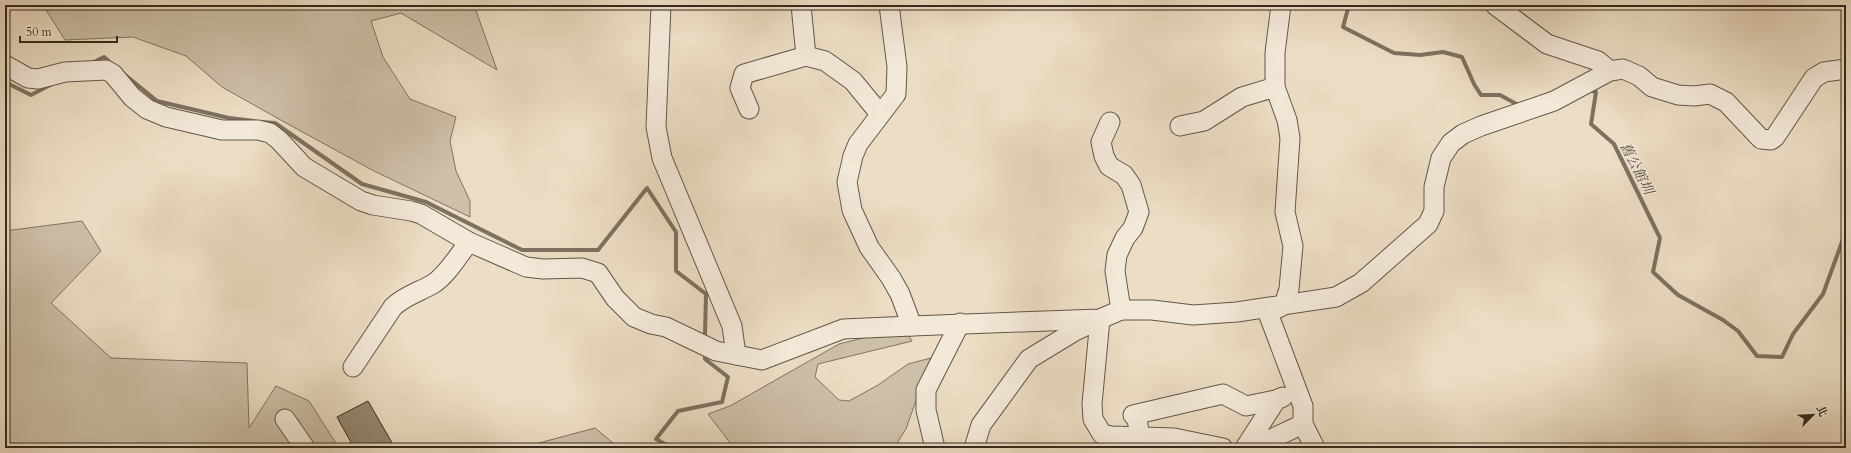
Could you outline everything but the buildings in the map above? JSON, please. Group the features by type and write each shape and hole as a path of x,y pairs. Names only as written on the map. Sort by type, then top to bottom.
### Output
{"street":[{"path":"661,5 656,127 662,158 732,326 736,355"},
{"path":"889,5 898,67 896,94 858,144 852,156 847,182 852,210 869,247 892,278 900,294 912,326"},
{"path":"1281,5 1276,53 1275,87 1287,120 1290,138 1285,212 1293,246 1289,289 1284,305 1268,313 1303,406 1303,424 1315,448"},
{"path":"1495,5 1547,44 1598,61 1610,71"},
{"path":"801,6 806,56"},
{"path":"749,109 740,88 744,74 806,56 825,61 853,81 880,114"},
{"path":"5,65 28,78 38,79 65,72 106,70 112,74 132,97 147,109 166,117 222,130 258,130 270,133 279,140 304,167 361,201 373,205 421,214 469,242 526,267 543,269 582,268 598,273 615,298 634,316 651,324 666,327 716,351 762,360 843,329 960,323 1100,319"},
{"path":"974,448 981,425 1029,359 1075,331 1121,310 1152,310 1193,315 1237,312 1301,304 1336,297 1361,284 1428,224 1434,211 1434,187 1442,158 1451,143 1463,134 1481,126 1554,101 1610,71 1623,69 1638,76 1652,87 1678,95 1694,96 1710,94 1726,102 1761,139 1766,140 1775,137 1814,78 1824,72 1846,69"},
{"path":"1180,126 1204,121 1242,97 1275,87"},
{"path":"1110,122 1101,142 1104,156 1109,166 1124,175 1131,185 1139,212 1134,228 1124,238 1117,255 1115,271 1121,310"},
{"path":"353,367 392,307 398,301 433,284 440,278 469,242"},
{"path":"1100,319 1092,404 1093,419 1102,434 1112,436 1174,438 1223,448"},
{"path":"935,448 926,410 926,390 960,323"},
{"path":"1140,437 1137,419 1134,415 1223,394 1246,406 1276,400 1297,390"},
{"path":"1246,448 1276,400"},
{"path":"285,419 305,448"},
{"path":"1246,448 1265,442 1303,424"}],"shaded area":[{"path":"43,5 474,5 497,70 401,13 371,21 383,57 410,99 456,117 450,141 456,171 470,201 470,217 374,171 222,87 186,56 133,37 65,40"},
{"path":"82,221 101,251 51,303 111,358 247,363 249,428 276,386 309,401 339,448 5,448 5,231"},
{"path":"906,332 912,341 818,364 815,377 839,400 849,401 878,385 908,364 931,358 906,429 894,448 734,448 708,414 730,406 839,344 871,336"},
{"path":"595,428 619,448 522,448 524,447"}],"waterway":[{"name":"舊公館圳","path":"1349,5 1343,27 1394,53 1420,55 1443,52 1462,57 1474,84 1481,95 1500,95 1520,106"},
{"path":"92,63 104,57 113,65"},
{"path":"124,74 157,101 229,118 254,121"},
{"path":"5,82 31,95 52,84"},
{"name":"舊公館圳","path":"1589,90 1596,92 1591,124 1614,144 1660,238 1653,272 1678,295 1723,320 1738,331 1757,356 1782,357 1793,334 1823,294 1846,231"},
{"path":"262,122 275,123 362,184 426,202 522,250 598,250 647,188 676,232 676,271 706,294 705,334"},
{"path":"672,448 656,439 678,411 722,402 728,377 705,359 705,357"}]}
